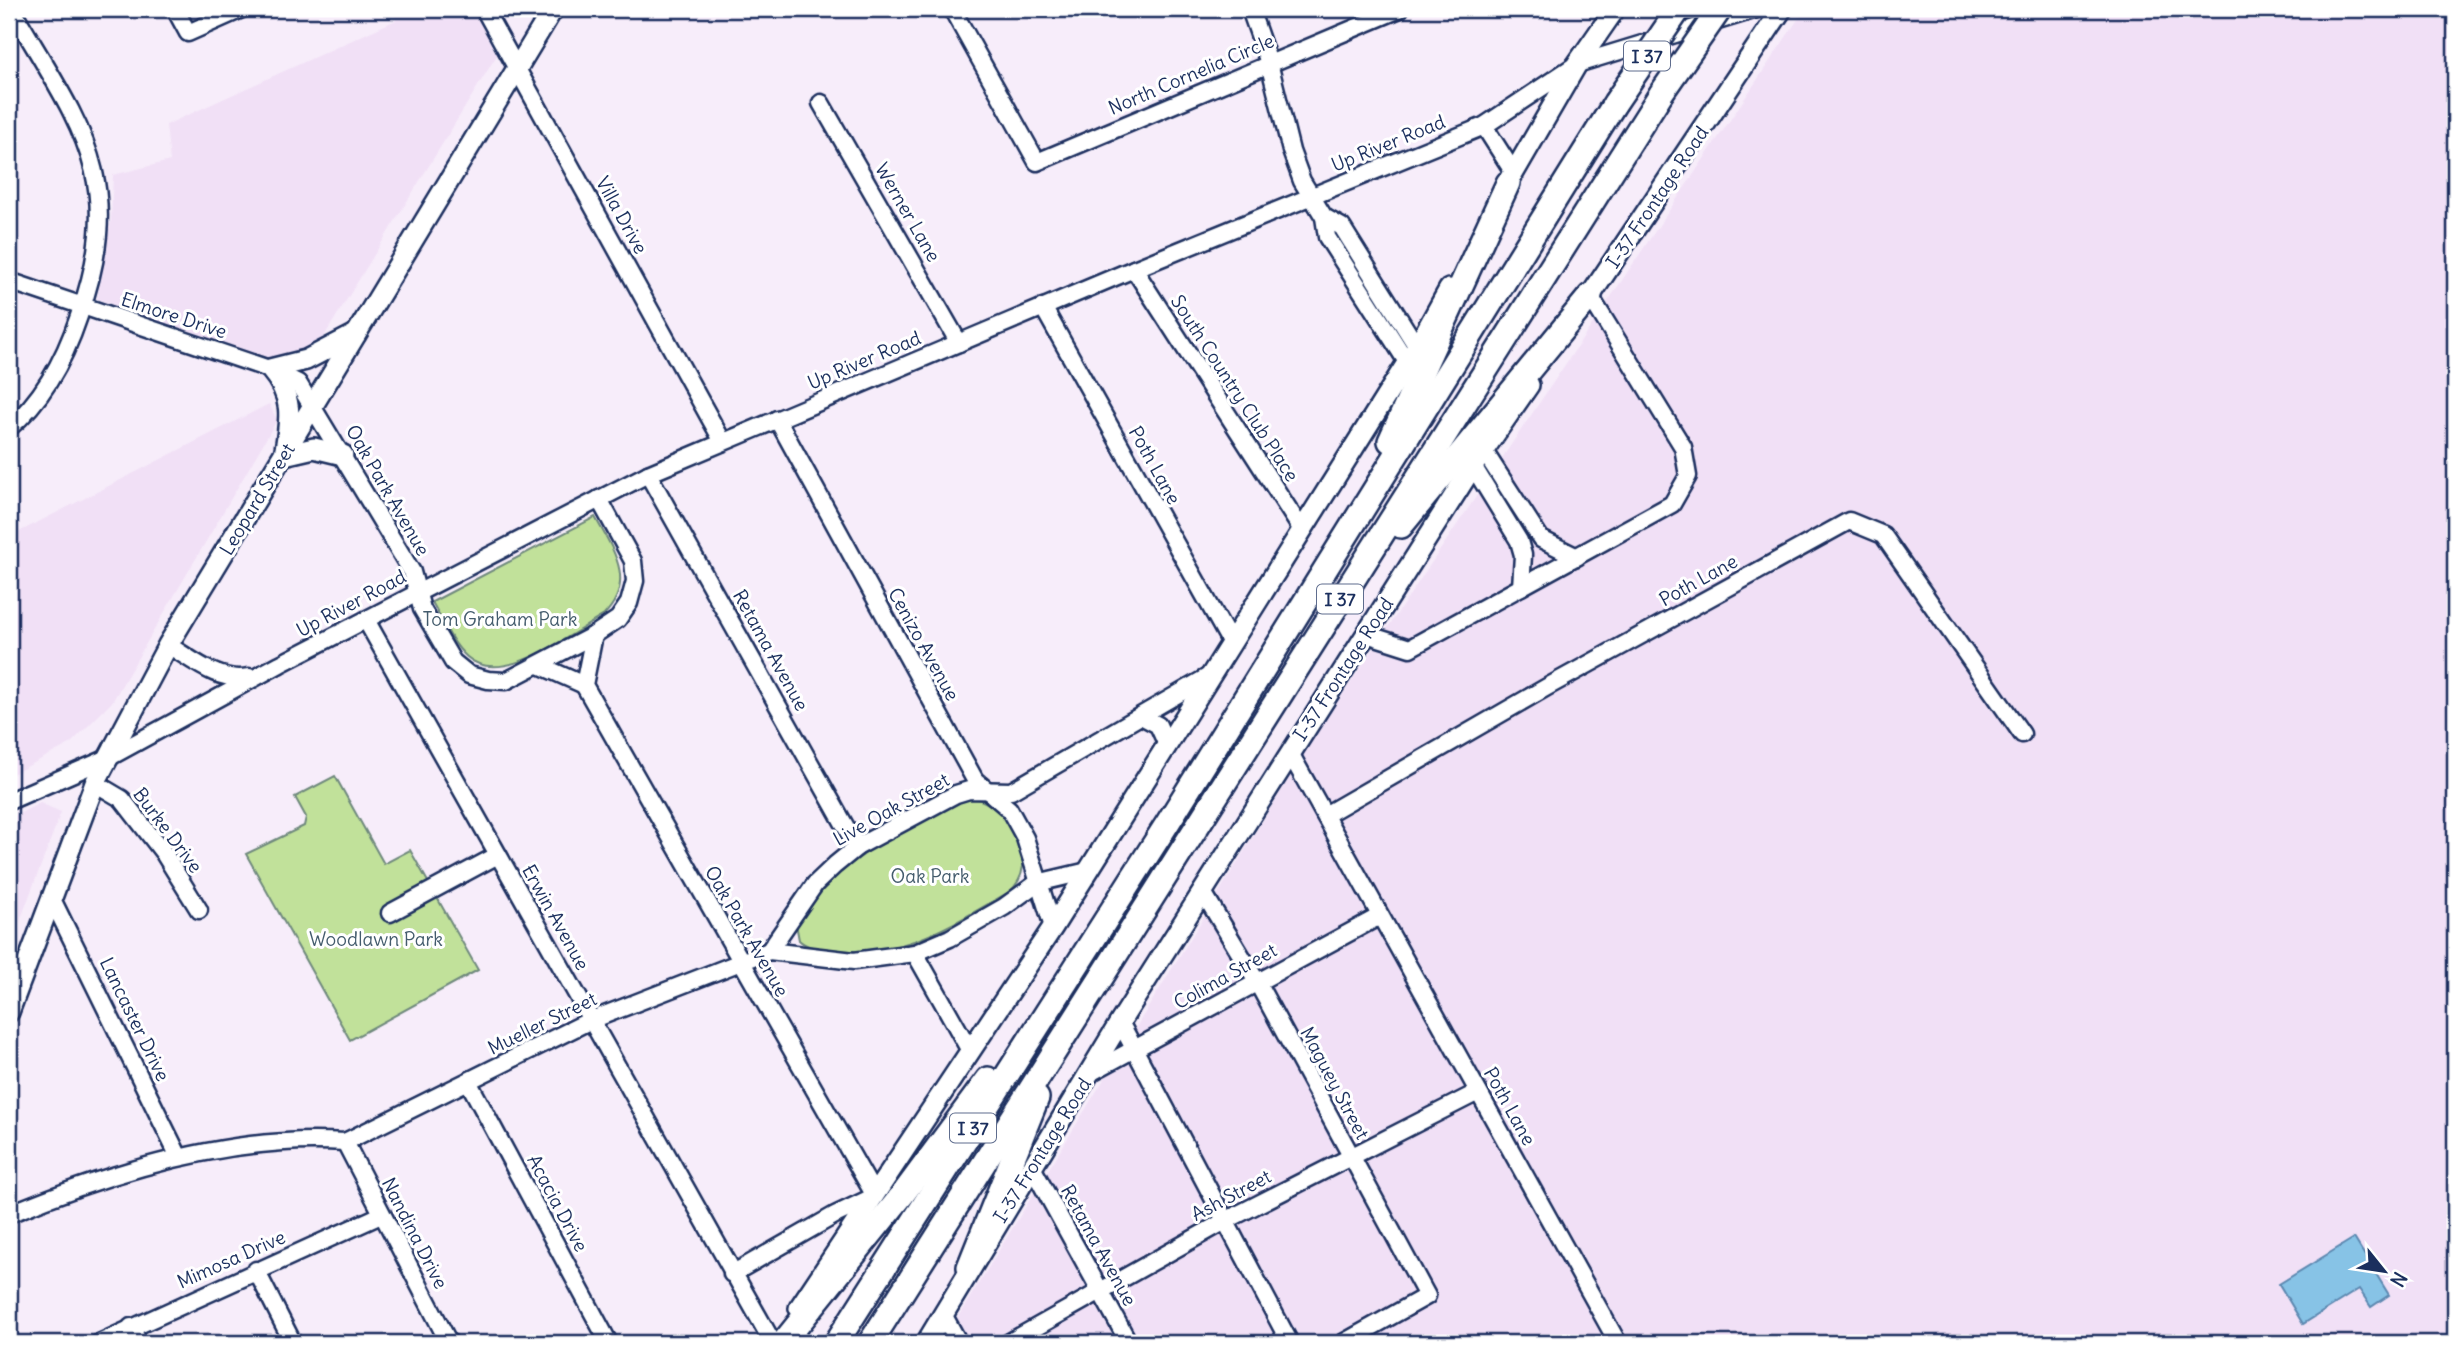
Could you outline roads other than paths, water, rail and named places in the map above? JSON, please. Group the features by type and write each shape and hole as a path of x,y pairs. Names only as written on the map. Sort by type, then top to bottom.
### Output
{"highway":[{"name":"I 37","path":"836,1343 1110,914 1615,103 1679,9"},
{"name":"I 37","path":"870,1343 1662,92 1720,9"},
{"path":"1351,525 1511,178"},
{"path":"1357,572 1395,534 1590,296"},
{"path":"783,1343 903,1194 1079,947 1110,914"},
{"path":"969,1267 1061,1039"}],"main road":[{"name":"Leopard Street","path":"9,1012 95,783 168,645 553,9"},
{"path":"774,1343 852,1231 969,1049 1053,927 1412,355 1577,64 1615,9"},
{"name":"I-37 Frontage Road","path":"926,1343 969,1267 1120,1022 1478,458 1782,9"},
{"path":"343,456 313,448 284,455 291,413 290,401 270,369 306,360 357,334"}],"street":[{"path":"9,428 49,383 62,359 82,307 97,247 100,201 96,176 82,131 12,9"},
{"path":"175,9 188,33 242,9"},
{"name":"Villa Drive","path":"484,9 723,442"},
{"name":"North Cornelia Circle","path":"952,9 1037,162 1400,9"},
{"path":"1250,9 1269,63 1291,151 1311,197 1324,217 1342,228 1412,355"},
{"name":"Up River Road","path":"9,801 108,758 258,675 648,474 1133,269 1484,126 1577,64 1757,9"},
{"name":"Werner Lane","path":"821,103 959,343"},
{"path":"1484,126 1511,178"},
{"name":"South Country Club Place","path":"1133,269 1302,530"},
{"name":"Elmore Drive","path":"9,281 270,369 298,383 314,406"},
{"path":"1366,634 1410,648 1672,504 1688,476 1683,447 1590,296"},
{"name":"Poth Lane","path":"1043,307 1231,643"},
{"name":"Oak Park Avenue","path":"314,406 412,572 422,609 453,662 469,675 506,681 594,635 618,618 629,603 635,580 633,561 599,499"},
{"name":"Cenizo Avenue","path":"777,419 975,780 1009,809 1025,838 1053,927"},
{"path":"1478,458 1520,524 1547,544 1577,557"},
{"name":"Retama Avenue","path":"648,474 858,847"},
{"name":"Poth Lane","path":"1325,815 1546,687 1849,521 1883,535 2022,734"},
{"path":"1520,524 1523,555 1521,587"},
{"name":"Erwin Avenue","path":"366,620 589,1021 774,1343"},
{"path":"539,665 584,685 594,635"},
{"path":"168,645 216,673 235,680 258,675"},
{"name":"Live Oak Street","path":"769,951 816,884 858,847 956,794 969,790 1011,791 1209,676"},
{"name":"Oak Park Avenue","path":"584,685 875,1196"},
{"path":"1141,716 1158,725 1167,745"},
{"name":"Poth Lane","path":"1290,753 1618,1343"},
{"name":"Burke Drive","path":"95,783 122,799 163,852 199,910"},
{"path":"390,913 498,855"},
{"path":"769,951 854,961 915,953 950,938 1004,908 1037,883 1088,871"},
{"name":"Maguey Street","path":"1203,892 1256,982 1427,1296 1343,1343"},
{"name":"Lancaster Drive","path":"52,899 180,1157"},
{"name":"Colima Street","path":"1090,1073 1380,916"},
{"name":"Mueller Street","path":"9,1214 55,1195 180,1157 307,1139 345,1142 469,1083 589,1021 769,951"},
{"path":"915,953 969,1049"},
{"path":"1120,1022 1290,1343"},
{"name":"Acacia Drive","path":"469,1083 610,1343"},
{"name":"Ash Street","path":"1008,1343 1225,1221 1478,1092"},
{"name":"Nandina Drive","path":"345,1142 449,1343"},
{"name":"Retama Avenue","path":"1032,1167 1129,1343"},
{"path":"732,1274 835,1215 875,1196"},
{"name":"Mimosa Drive","path":"99,1343 381,1215"},
{"path":"835,1215 852,1231"},
{"path":"256,1270 293,1343"},
{"path":"943,1314 959,1343"},
{"path":"131,1327 139,1343"}],"water":[{"path":"2354,1238 2389,1295 2371,1307 2359,1289 2303,1324 2279,1284"}],"park label":[{"name":"Tom Graham Park","path":"500,619"},
{"name":"Oak Park","path":"930,876"},
{"name":"Woodlawn Park","path":"376,939"}]}
